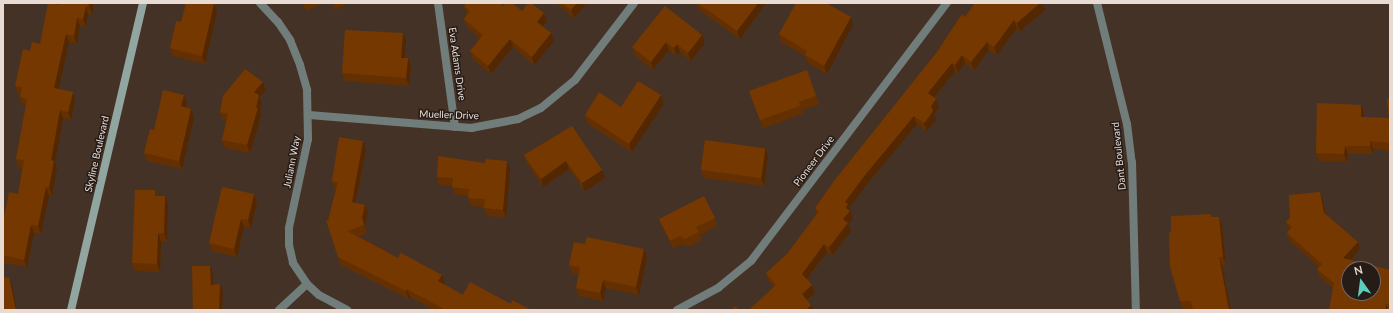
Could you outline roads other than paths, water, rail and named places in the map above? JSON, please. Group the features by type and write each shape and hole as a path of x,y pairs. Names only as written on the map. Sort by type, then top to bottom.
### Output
{"street":[{"name":"Skyline Boulevard","path":"71,310 143,3"},
{"name":"Juliann Way","path":"260,3 278,22 295,53 307,90 309,115 305,156 289,228 288,245 293,263 307,284 319,295 347,310"},
{"name":"Eva Adams Drive","path":"438,3 455,127"},
{"name":"Mueller Drive","path":"309,115 455,127 494,125 518,119 541,108 575,80 634,3"},
{"name":"Pioneer Drive","path":"678,310 718,288 751,261 947,3"},
{"name":"Dant Boulevard","path":"1097,3 1127,124 1132,162 1136,310"},
{"path":"279,310 307,284"}]}
